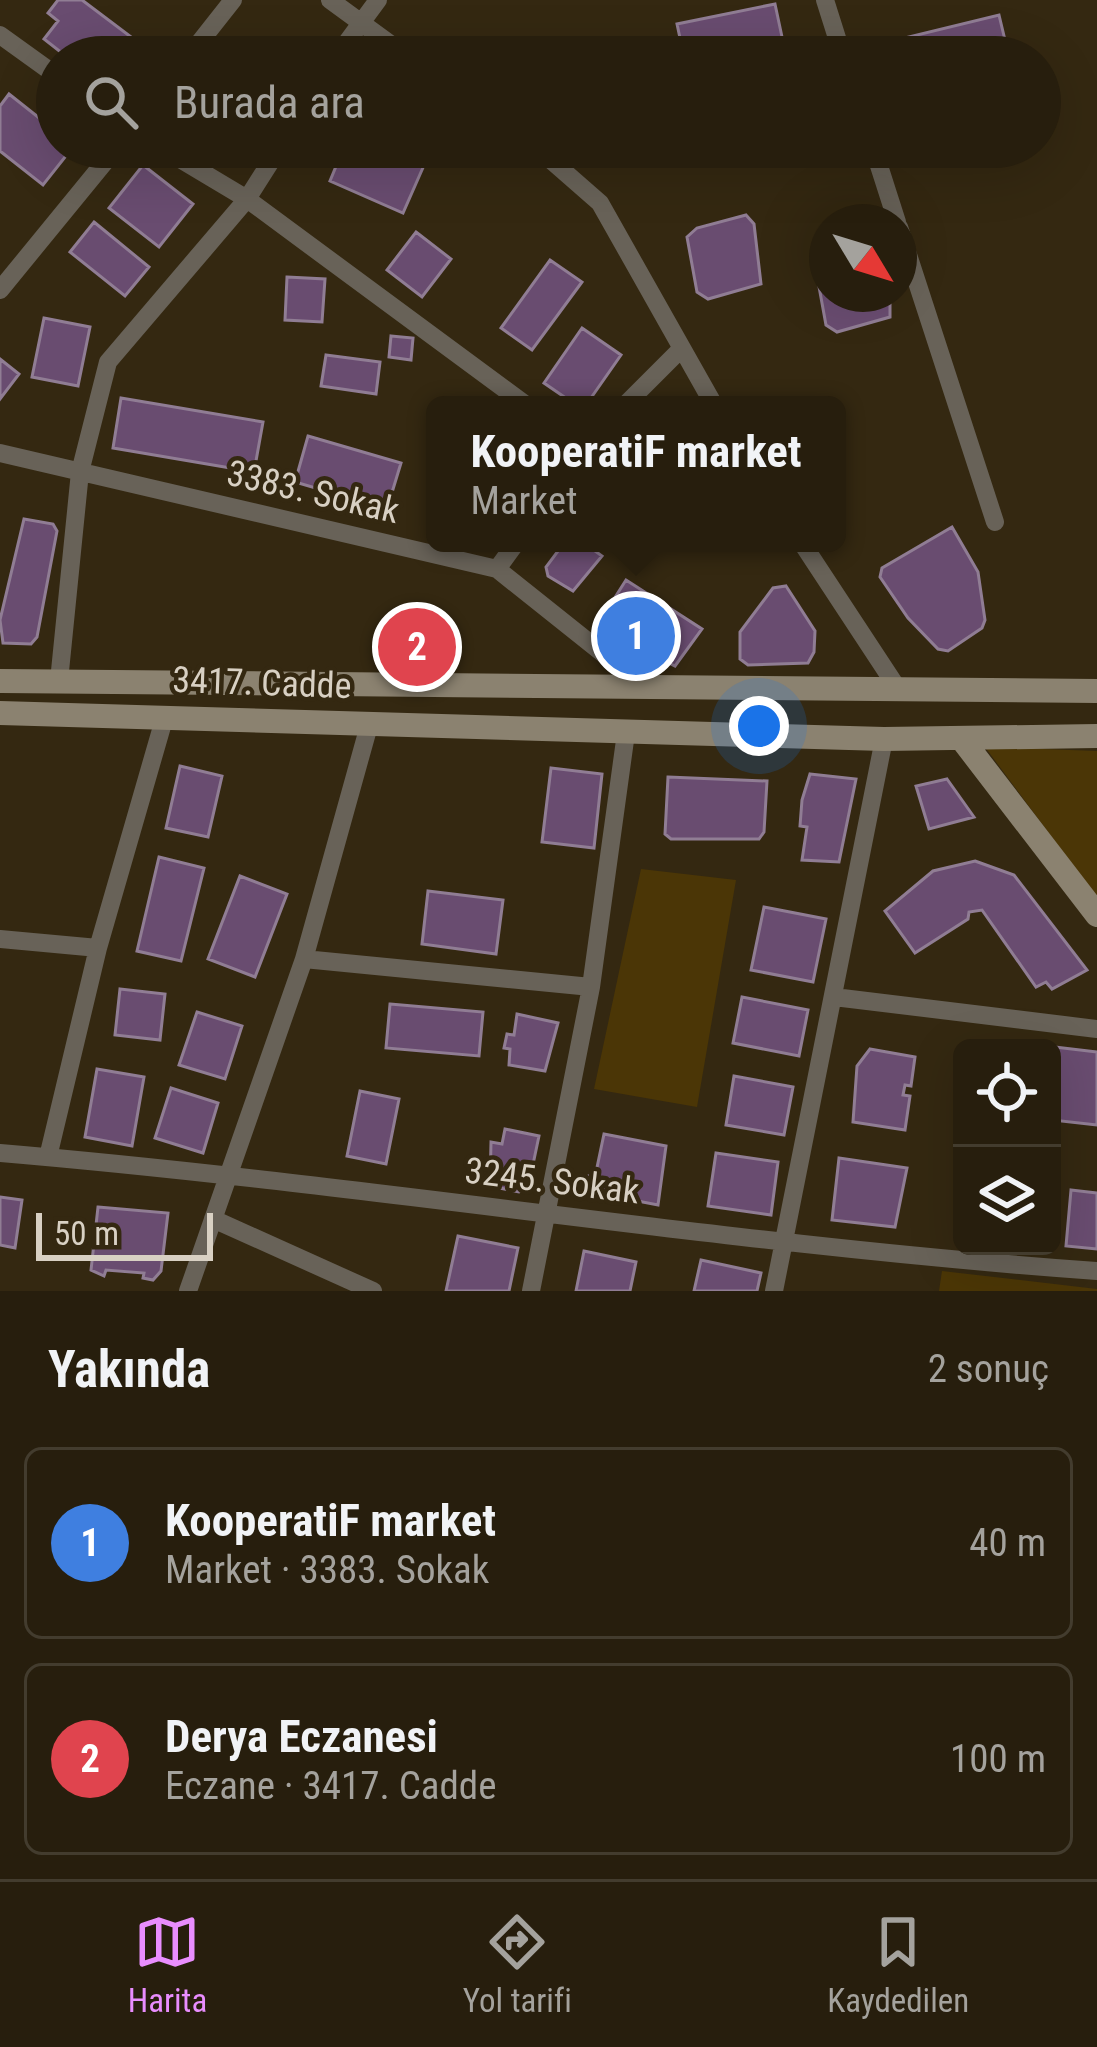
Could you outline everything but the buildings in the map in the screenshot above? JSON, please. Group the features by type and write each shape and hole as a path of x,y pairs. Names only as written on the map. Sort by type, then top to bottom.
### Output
{"street":[{"path":"205,36 233,0"},
{"path":"330,0 378,36"},
{"path":"350,36 378,0"},
{"path":"825,0 836,36"},
{"path":"0,35 36,61"},
{"path":"0,290 100,168"},
{"path":"195,168 247,199 514,396"},
{"path":"59,682 80,472 108,362 247,199 267,168"},
{"path":"560,168 600,203 708,396"},
{"path":"880,168 891,204"},
{"path":"917,283 995,522"},
{"path":"634,396 679,351"},
{"name":"3383. Sokak","path":"0,453 497,569 645,687"},
{"path":"497,569 509,552"},
{"path":"808,552 898,689"},
{"name":"3417. Cadde","path":"0,681 1097,691"},
{"name":"3417. Cadde","path":"0,713 884,739 1097,736"},
{"path":"48,1157 98,947 165,716"},
{"path":"188,1291 304,959 370,722"},
{"path":"531,1291 591,987 626,733"},
{"path":"774,1291 884,739"},
{"path":"962,739 1097,915"},
{"path":"0,939 98,947"},
{"path":"304,959 591,987"},
{"path":"835,997 1097,1029"},
{"name":"3245. Sokak","path":"0,1153 229,1173 784,1241 1097,1271"},
{"path":"213,1219 373,1291"}],"shaded area":[{"path":"985,747 1097,751 1097,898"},
{"path":"641,869 736,880 697,1107 594,1089"},
{"path":"942,1271 1097,1289 1097,1291 939,1291"}],"place":[{"name":"KooperatiF market","path":"636,636"},
{"name":"Derya Eczanesi","path":"417,647"}]}
